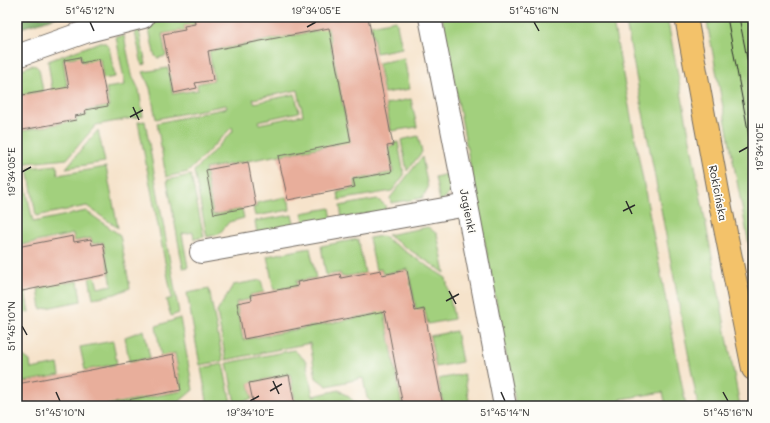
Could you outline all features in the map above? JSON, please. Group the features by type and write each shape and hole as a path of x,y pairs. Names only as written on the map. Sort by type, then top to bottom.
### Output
{"main road":[{"name":"Rokicińska","path":"686,17 721,208 753,369"}],"street":[{"path":"17,56 88,31 143,17"},
{"name":"Jagienki","path":"430,17 505,406"},
{"path":"201,252 467,205"}],"green space":[{"path":"17,17 57,17 17,29"},
{"path":"173,17 194,17 195,24 184,26 185,30 162,34 166,56 158,58 154,53 148,24"},
{"path":"442,17 612,17 686,406 666,406 663,392 621,399 622,406 516,406"},
{"path":"625,17 667,17 740,406 698,406"},
{"path":"706,17 753,17 753,266"},
{"path":"326,19 352,151 341,153 338,144 205,169 213,215 242,209 244,218 229,222 219,234 207,237 194,171 233,131 232,127 188,172 166,177 157,123 227,108 226,105 156,119 150,88 143,72 168,68 173,94 198,90 197,84 214,80 209,51 317,31 315,21","holes":["298,90 303,115 259,124 258,121 299,112 295,94 254,103 253,99"]},
{"path":"396,20 402,48 376,53 371,25"},
{"path":"138,26 146,64 142,65 134,27"},
{"path":"124,36 132,75 139,90 143,116 96,125 67,159 17,164 17,132 77,120 77,117 87,115 86,111 109,106 106,88 125,85 116,37"},
{"path":"100,42 105,43 109,47 115,77 103,79 100,59 82,62 81,56 63,59 68,92 53,95 48,61"},
{"path":"404,58 410,89 384,93 378,63"},
{"path":"32,65 39,69 43,91 17,96 17,71"},
{"path":"411,99 417,127 391,131 386,104"},
{"path":"145,121 179,313 171,316 166,300 172,298 138,122"},
{"path":"98,130 105,162 66,168"},
{"path":"418,136 422,152 407,171 401,140"},
{"path":"398,142 404,175 392,191 339,200 338,192 356,188 355,180 393,172 389,147 394,146 394,143"},
{"path":"422,157 428,188 422,198 391,203 390,198"},
{"path":"57,165 58,175 106,167 118,228 87,206 36,216 28,168"},
{"path":"22,169 33,222 86,211 120,235 130,288 115,294 93,298 89,277 95,276 98,288 112,285 103,242 93,244 91,238 75,241 73,234 21,245 22,251 17,252 17,170"},
{"path":"451,173 452,186 450,193 440,201 435,177"},
{"path":"191,175 204,237 194,239 193,232 182,234 188,267 183,268 167,180"},
{"path":"286,197 287,201 289,201 290,210 255,216 253,207 257,207 256,203"},
{"path":"377,199 385,205 386,211 342,218 340,206"},
{"path":"330,208 332,220 305,225 302,213"},
{"path":"292,215 295,226 257,233 255,221"},
{"path":"428,227 437,234 445,273 387,235"},
{"path":"382,236 446,278 454,319 428,324 424,308 416,310 408,269 383,274 381,269 376,270 369,238"},
{"path":"358,239 365,273 342,277 340,273 326,275 321,246"},
{"path":"310,248 316,278 296,281 297,286 274,290 267,256"},
{"path":"261,280 264,292 250,295 251,299 236,302 243,340 376,314 376,312 384,310 402,406 375,406 367,398 363,378 327,386 316,378 310,343 226,360 217,312 233,285"},
{"path":"66,281 66,283 78,281 81,301 41,309 38,289 46,287 46,285"},
{"path":"23,289 25,291 29,312 17,314 17,291"},
{"path":"209,289 223,361 200,365 187,293"},
{"path":"180,318 193,390 174,406 101,406 182,391 175,353 161,356 156,326"},
{"path":"144,330 150,358 129,361 125,337"},
{"path":"456,331 462,362 436,367 430,336"},
{"path":"113,341 117,364 85,370 80,347"},
{"path":"294,350 306,361 313,396 339,390 359,406 296,406 290,374 249,383 252,399 235,403 227,363"},
{"path":"17,351 30,361 31,369 58,364 60,375 19,383"},
{"path":"223,364 231,403 227,404 228,406 208,406 201,368"},
{"path":"464,374 470,406 444,406 438,379"}],"building":[{"path":"194,17 368,17 393,145 387,146 392,172 353,179 355,187 288,200 278,156 351,142 329,28 208,51 213,80 195,83 197,88 174,93 163,34 185,30 184,26 195,24"},
{"path":"80,57 81,63 99,59 108,106 85,110 86,114 75,116 76,120 17,131 17,96 69,87 64,60"},
{"path":"248,162 256,206 214,214 206,170"},
{"path":"73,236 74,242 91,239 92,245 103,243 109,274 17,292 17,247"},
{"path":"381,270 382,275 407,270 415,311 424,309 443,406 403,406 385,311 244,339 237,303 252,300 251,295 298,286 297,282 340,274 341,278"},
{"path":"174,354 181,390 96,406 17,406 17,384"},
{"path":"289,375 295,406 254,406 249,383"}],"tram line":[{"path":"727,17 753,157"},
{"path":"739,17 753,89"}]}
